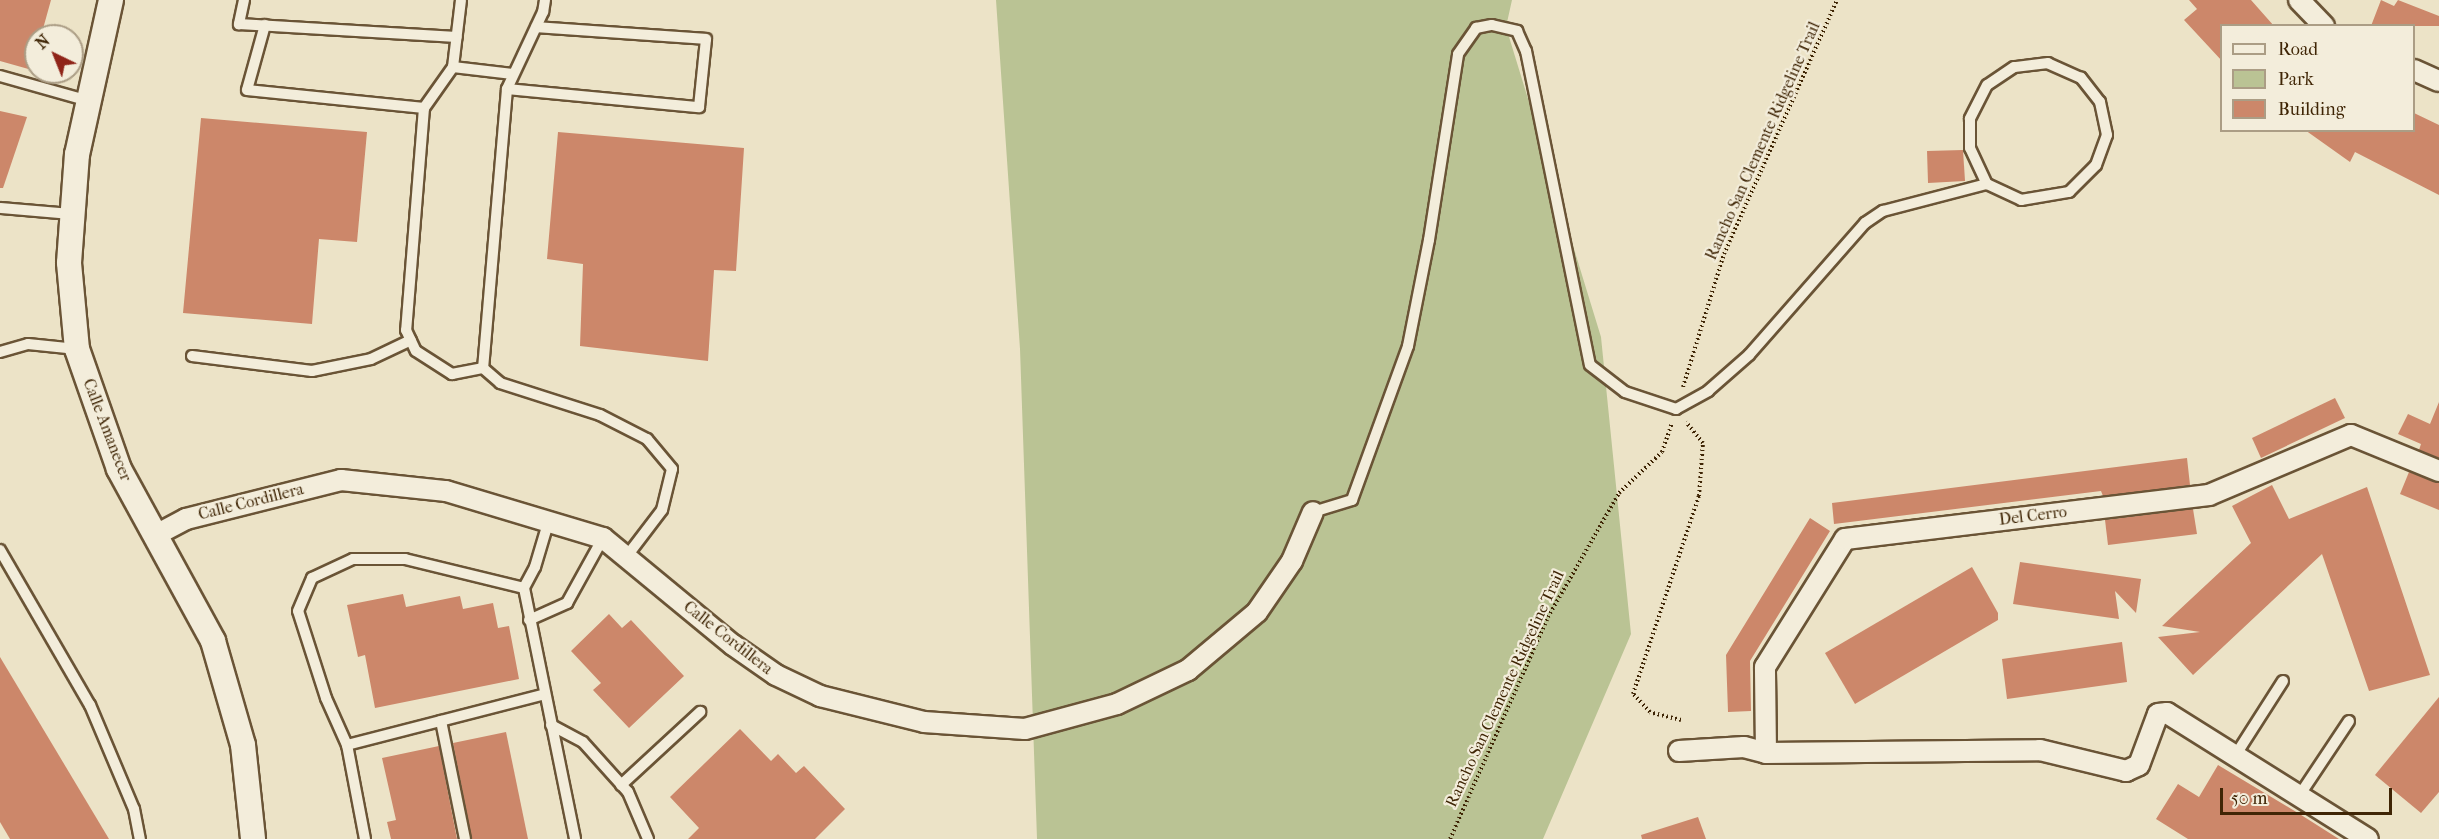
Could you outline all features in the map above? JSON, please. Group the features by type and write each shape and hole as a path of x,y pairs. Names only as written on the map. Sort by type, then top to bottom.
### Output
{"street":[{"name":"Calle Amanecer","path":"111,0 77,154 69,263 77,349 119,469 213,641 243,745 253,839"},
{"path":"2299,0 2322,24"},
{"path":"2415,70 2439,81"},
{"name":"Del Cerro","path":"1766,753 1765,667 1845,539 2209,495 2351,435 2439,471"},
{"name":"Calle Cordillera","path":"154,536 186,519 340,480 446,491 603,538 733,645 776,675 820,696 924,722 1025,729 1116,704 1188,670 1257,612 1292,561 1313,512"},
{"path":"1679,751 1744,747 1766,753 2040,750 2126,771 2139,765 2158,714 2163,712 2368,839"}],"lane":[{"path":"244,0 239,24 457,37"},
{"path":"460,0 453,67 424,108 406,330 416,351 452,374 483,368"},
{"path":"483,368 507,89 536,27 544,0"},
{"path":"265,25 247,90 424,108"},
{"path":"1313,512 1352,500 1408,346 1429,240 1458,54 1476,28 1492,25 1517,31 1526,51 1590,365 1625,392 1676,409 1708,392 1749,355 1864,223 1883,211 1987,184 2021,200 2069,192 2096,165 2106,135 2100,102 2081,78 2048,63 2014,67 1988,85 1970,119 1970,148 1987,184"},
{"path":"507,89 699,107 706,39 536,27"},
{"path":"453,67 513,74"},
{"path":"0,76 89,101"},
{"path":"0,208 73,214"},
{"path":"192,356 312,371 371,359 411,340"},
{"path":"0,352 28,344 77,349"},
{"path":"483,368 500,383 600,415 647,439 672,469 662,510 627,556"},
{"path":"549,520 535,567 524,588 575,839"},
{"path":"529,620 567,603 603,538"},
{"path":"0,550 90,705 134,809 141,839"},
{"path":"365,839 347,745 326,698 298,611 312,578 353,560 405,559 524,588"},
{"path":"2235,756 2283,681"},
{"path":"347,745 545,694"},
{"path":"621,785 700,712"},
{"path":"441,721 465,839"},
{"path":"2299,796 2349,721"},
{"path":"551,725 583,742 621,785 648,839"}],"path":[{"name":"Rancho San Clemente Ridgeline Trail","path":"1450,839 1548,617 1619,493 1662,452 1724,254 1837,0"},
{"path":"1676,409 1703,443 1699,496 1633,694 1650,712 1680,720"}],"green space":[{"path":"996,0 1512,0 1506,27 1601,337 1631,634 1543,839 1037,839 1020,349"}],"building":[{"path":"0,0 51,0 44,24 24,24 24,68 0,61"},
{"path":"2189,0 2251,0 2272,24 2220,24 2220,59 2184,20 2197,9"},
{"path":"2381,0 2394,6 2398,0 2439,16 2439,26 2372,24"},
{"path":"0,111 27,117 3,188 0,188"},
{"path":"2415,113 2439,125 2439,195 2355,152 2350,162 2308,132 2415,132"},
{"path":"201,118 367,132 357,242 319,239 312,324 183,313"},
{"path":"558,132 744,148 736,271 714,270 708,361 580,346 583,264 547,259"},
{"path":"1963,150 1965,181 1928,183 1927,151"},
{"path":"2335,398 2345,418 2261,458 2252,438"},
{"path":"2439,402 2439,458 2419,450 2421,444 2398,434 2408,414 2430,424"},
{"path":"2187,458 2190,485 2103,496 2101,491 1834,524 1832,503"},
{"path":"2409,472 2439,483 2439,510 2400,494"},
{"path":"2272,485 2289,519 2367,487 2430,675 2369,691 2322,554 2193,675 2158,637 2200,632 2162,626 2251,543 2232,506"},
{"path":"2193,509 2197,534 2108,545 2105,520"},
{"path":"1810,518 1830,531 1750,661 1751,711 1728,712 1726,655"},
{"path":"2020,562 2141,579 2136,613 2115,591 2119,619 2013,604"},
{"path":"1972,567 1998,613 1998,620 1855,704 1825,653"},
{"path":"403,594 406,607 460,596 463,609 493,603 498,628 509,626 519,679 375,708 365,655 358,657 347,605"},
{"path":"609,614 622,628 631,620 684,676 629,728 593,690 601,683 571,651"},
{"path":"2122,642 2127,682 2007,699 2002,659"},
{"path":"0,657 109,839 10,839 0,822"},
{"path":"2439,697 2439,792 2421,813 2375,775"},
{"path":"740,729 771,761 778,754 796,773 804,766 845,809 815,839 688,839 699,828 670,797"},
{"path":"506,732 528,839 472,839 453,743"},
{"path":"439,746 457,839 391,839 387,822 396,820 382,758"},
{"path":"2218,765 2339,839 2188,839 2156,819 2178,784 2199,797"},
{"path":"1698,817 1706,839 1642,839 1641,835"}]}
